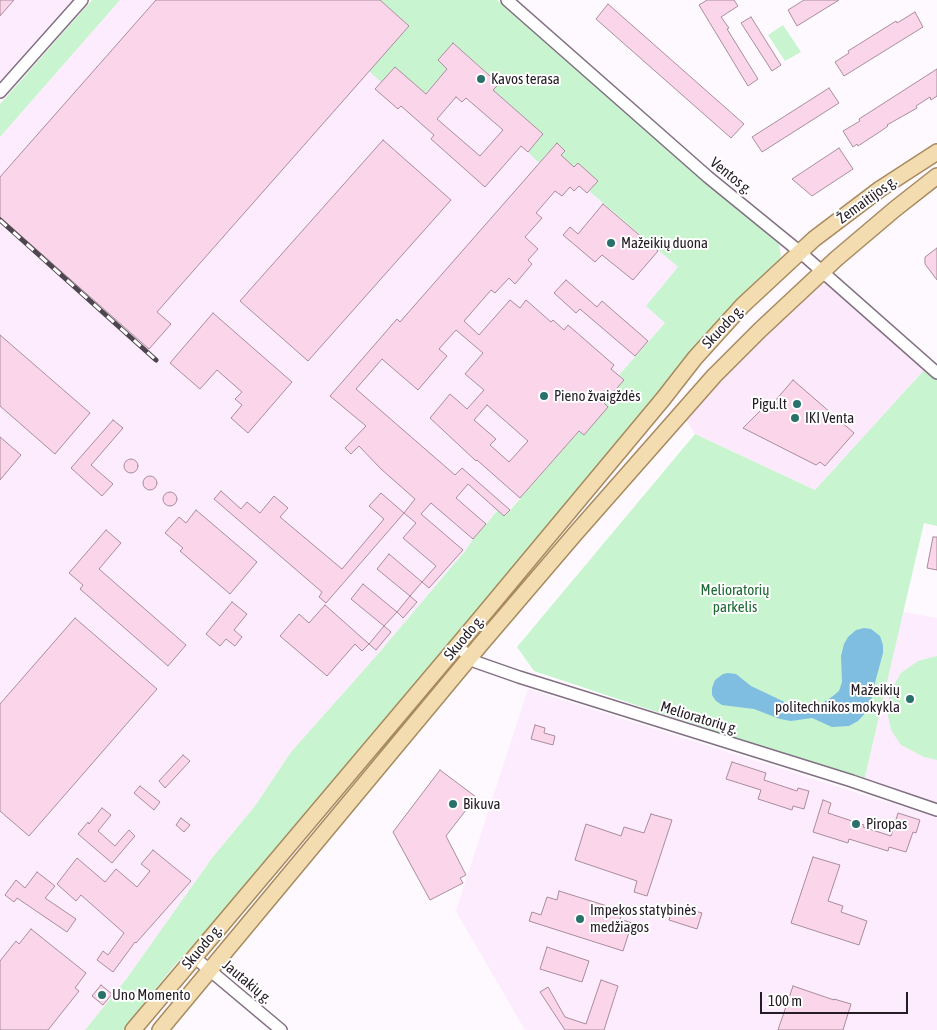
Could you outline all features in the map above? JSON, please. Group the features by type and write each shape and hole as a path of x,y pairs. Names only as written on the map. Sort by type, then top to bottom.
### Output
{"main road":[{"name":"Žemaitijos g.","path":"800,252 880,189 937,152"},
{"name":"Žemaitijos g.","path":"823,272 895,208 937,176"},
{"name":"Skuodo g.","path":"133,1030 457,646 695,358 743,306 800,252"},
{"name":"Skuodo g.","path":"160,1030 470,657 575,534 714,376 823,272"}],"street":[{"path":"0,92 82,0"},
{"name":"Ventos g.","path":"507,0 708,178 800,252 937,373"},
{"name":"Melioratorių g.","path":"457,646 476,662 519,677 852,781 937,810"},
{"name":"Jautakių g.","path":"194,957 281,1030"}],"shaded area":[{"path":"0,0 72,0 0,81"},
{"path":"120,0 380,0 409,26 395,67 447,69 438,60 453,43 499,84 494,90 543,134 528,152 540,163 557,143 598,181 589,191 679,268 646,306 665,323 619,375 624,380 604,403 608,407 584,435 579,431 504,516 497,511 378,654 291,752 255,806 212,858 127,978 85,1030 0,1030 0,137"},
{"path":"825,284 925,369 815,490 695,434 684,417 805,295 816,286"},
{"name":"Mažeikių politechnikos mokykla","path":"903,612 937,618 937,802 864,781"},
{"path":"528,689 937,818 937,1030 525,1030 456,911"}],"green space":[{"path":"92,0 120,0 0,137 0,104"},
{"path":"380,0 497,0 779,244 781,256 777,264 696,349 242,891 173,967 123,1030 85,1030 127,978 212,858 255,806 291,752 378,654 498,510 505,516 579,431 584,435 608,407 604,403 624,380 619,375 665,323 646,306 678,267 589,191 597,181 578,163 574,167 561,155 565,151 557,143 539,163 528,152 543,134 493,90 498,83 453,43 438,60 447,69 418,102 417,86 395,67 381,82 369,71 409,26"},
{"path":"783,25 801,52 785,61 768,35"},
{"name":"Melioratorių parkelis","path":"925,369 937,380 937,526 924,523 864,781 534,671 517,647 695,434 815,490"},
{"path":"937,656 937,760 924,757 901,745 891,730 887,711 890,692 901,673 918,661"}],"water":[{"path":"871,629 880,636 883,653 870,708 858,721 849,726 832,727 812,718 791,721 780,719 754,709 722,705 712,695 715,680 728,673 736,674 751,686 791,705 809,707 824,702 839,691 842,682 841,656 844,644 848,637 856,630"}],"building":[{"path":"0,0 14,0 0,16"},
{"path":"156,0 380,0 409,26 157,312 171,324 149,349 0,217 0,177"},
{"path":"707,0 734,0 738,6 721,17 758,79 748,86 699,5"},
{"path":"804,0 839,0 797,26 788,10"},
{"path":"608,4 744,124 731,138 596,19"},
{"path":"915,12 923,27 844,76 835,62 849,53 848,51 896,21 897,23"},
{"path":"751,17 781,65 772,71 741,23"},
{"path":"453,43 499,84 493,90 543,134 528,152 521,146 485,187 431,139 434,135 401,106 398,109 375,89 395,67 426,94 447,69 438,60","holes":["456,97 462,102 466,98 503,130 480,156 437,119"]},
{"path":"937,69 937,96 931,100 930,97 916,106 917,108 887,125 858,146 857,144 853,147 843,131"},
{"path":"829,88 839,103 762,152 752,137"},
{"path":"383,140 451,200 308,361 240,301"},
{"path":"557,143 565,151 561,155 574,167 578,163 598,181 587,193 579,186 574,191 570,187 562,196 555,191 536,213 542,218 525,237 538,249 528,260 532,264 515,284 509,278 495,293 491,290 464,321 479,335 510,300 520,308 526,300 551,322 553,320 564,330 568,325 614,365 611,369 624,380 604,403 608,407 584,435 579,431 520,498 476,461 430,418 450,394 467,409 484,390 465,374 483,353 456,330 439,349 447,356 418,390 382,359 356,389 455,475 462,468 510,510 504,516 468,484 456,498 486,524 473,539 431,503 421,514 463,550 429,588 422,582 436,566 403,538 416,523 404,513 415,499 381,469 359,446 351,454 345,448 366,426 330,396 397,319 400,322","holes":["487,405 528,441 509,462 490,445 496,439 474,420"]},
{"path":"839,148 853,169 812,196 792,179"},
{"name":"Mažeikių duona","path":"603,204 658,251 633,280 602,255 595,262 563,235 570,227 578,234"},
{"path":"937,248 937,280 925,264 925,257"},
{"path":"566,280 597,307 602,301 648,341 635,356 580,309 576,313 554,293"},
{"path":"213,313 292,382 248,433 231,418 242,405 235,399 242,392 217,370 200,389 170,363"},
{"path":"0,335 90,413 55,454 0,406"},
{"name":"IKI Venta","path":"793,380 854,433 825,466 820,462 816,465 743,428 766,405 769,408"},
{"path":"113,420 123,428 91,465 113,484 102,496 71,468"},
{"path":"0,437 21,455 0,480"},
{"path":"131,459 136,461 138,466 136,471 131,473 126,471 124,466 126,461"},
{"path":"150,476 155,478 157,483 155,488 150,490 145,488 143,483 145,478"},
{"path":"221,491 241,509 247,502 260,513 274,496 288,508 280,517 342,569 384,519 369,506 381,493 404,513 326,603 319,597 322,592 214,499"},
{"path":"170,492 175,494 177,499 175,504 170,506 165,504 163,499 165,494"},
{"path":"196,510 257,562 230,594 180,551 183,548 165,533 179,517 186,523"},
{"path":"106,530 121,543 99,569 186,645 168,666 80,589 83,585 69,573"},
{"path":"933,537 937,537 937,570 927,568"},
{"path":"389,554 422,582 410,596 377,569"},
{"path":"363,584 397,612 384,626 351,599"},
{"path":"410,596 417,602 403,618 397,612"},
{"path":"232,602 247,614 234,630 242,637 235,646 226,639 220,646 206,634"},
{"path":"325,605 369,644 362,651 355,644 327,676 280,636 299,614 309,623"},
{"path":"75,618 157,689 29,836 0,811 0,704"},
{"path":"384,626 391,632 376,650 369,644"},
{"path":"535,725 545,728 544,733 555,736 553,745 531,739"},
{"path":"183,755 190,761 165,788 159,781"},
{"path":"732,762 766,773 764,780 797,791 798,788 809,791 804,809 793,806 792,810 758,799 761,790 726,779"},
{"path":"440,770 476,797 446,836 466,875 460,878 463,883 430,900 393,832"},
{"path":"140,786 160,802 154,810 134,793"},
{"path":"823,800 831,803 828,813 891,836 898,813 920,820 916,833 913,832 906,852 889,847 888,851 849,839 848,843 813,832"},
{"path":"102,808 111,815 98,831 115,846 129,830 135,836 112,863 78,834"},
{"path":"651,814 672,820 647,896 634,892 637,881 575,860 586,824 621,836 624,827 644,833"},
{"path":"181,818 190,825 184,832 176,825"},
{"path":"153,850 191,881 135,942 113,972 97,960 103,951 108,955 124,933 81,895 76,901 57,884 77,858 105,882 116,869 137,887 150,871 141,864"},
{"path":"813,857 840,865 828,901 843,906 841,912 867,921 859,945 791,923"},
{"path":"37,872 55,886 45,898 76,919 67,932 17,898 14,902 5,895 16,880 25,888"},
{"path":"559,891 623,911 620,919 632,923 623,951 529,921 532,912 541,915 547,897 557,900"},
{"path":"674,905 702,913 697,929 669,920"},
{"path":"31,929 86,973 75,988 79,991 48,1030 0,1030 0,961 16,941 19,944"},
{"path":"547,947 589,961 582,982 540,969"},
{"path":"601,980 618,986 604,1030 565,1030 540,992 548,987 565,1017 586,1024"},
{"name":"Uno Momento","path":"101,985 112,994 103,1005 92,996"},
{"path":"793,986 851,1004 843,1030 778,1030"}],"railway":[{"path":"0,220 156,360"}],"place":[{"name":"Kavos terasa","path":"481,79"},
{"name":"Mažeikių duona","path":"611,243"},
{"name":"Pieno žvaigždės","path":"544,396"},
{"name":"Pigu.lt","path":"797,404"},
{"name":"IKI Venta","path":"795,418"},
{"name":"Mažeikių politechnikos mokykla","path":"910,699"},
{"name":"Bikuva","path":"453,804"},
{"name":"Piropas","path":"856,824"},
{"name":"Impekos statybinės medžiagos","path":"580,919"},
{"name":"Uno Momento","path":"102,995"}]}
